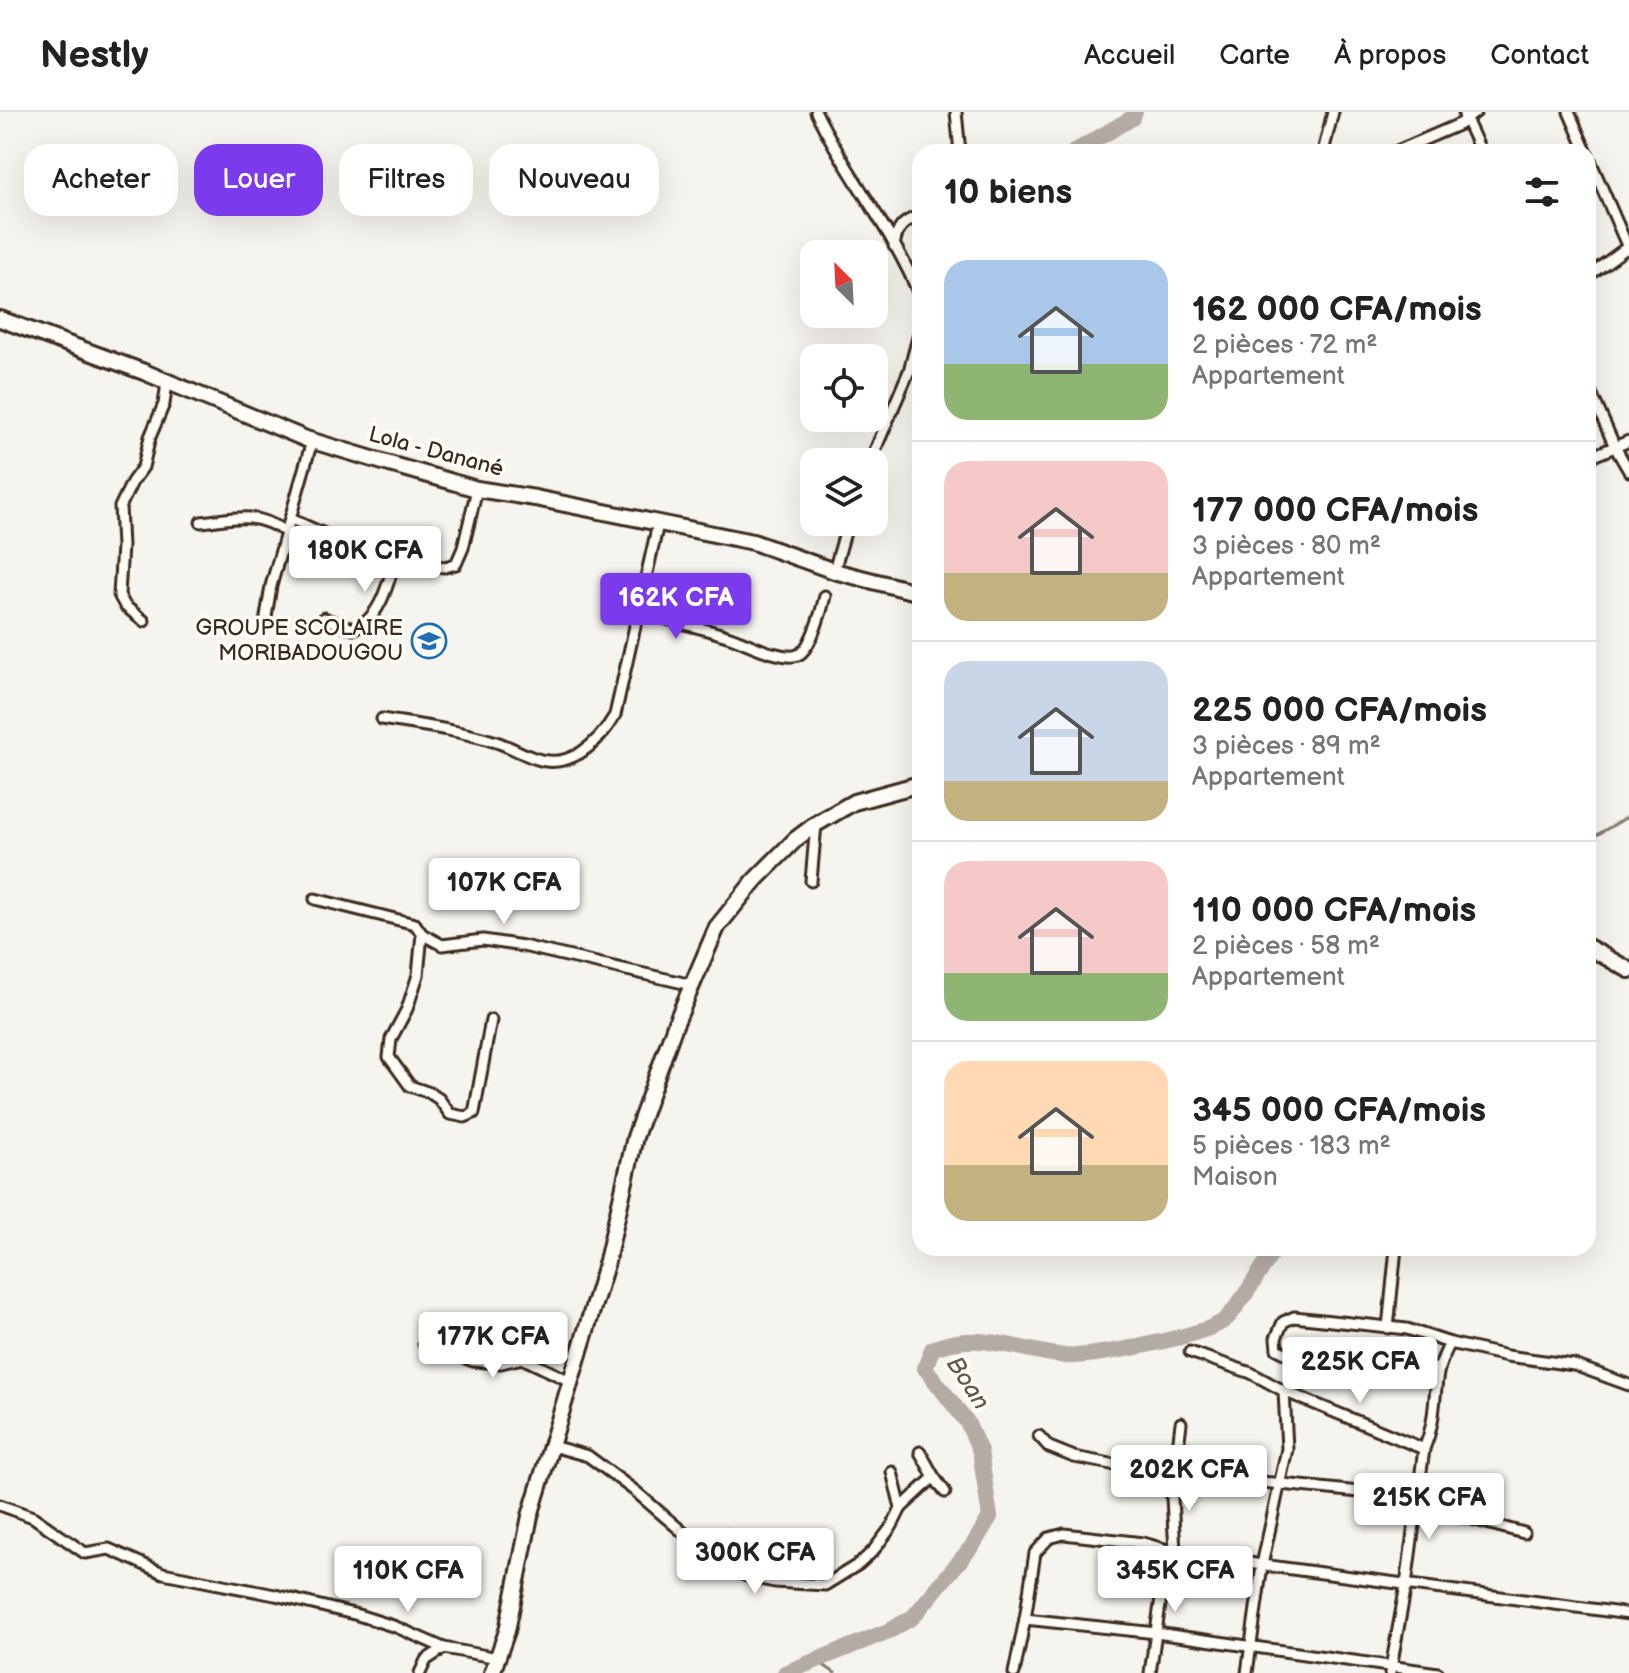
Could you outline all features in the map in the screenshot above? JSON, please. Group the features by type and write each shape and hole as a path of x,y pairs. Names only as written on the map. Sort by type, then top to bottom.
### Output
{"main road":[{"name":"Lola - Danané","path":"0,319 38,331 312,441 477,489 753,542 834,571 912,591"},
{"path":"492,1673 507,1631 530,1516 607,1261 635,1137 661,1062 717,927 765,870 816,824 854,802 912,786"},
{"path":"1596,954 1629,970"}],"street":[{"path":"816,112 832,146 894,246 912,281"},
{"path":"956,112 958,144"},
{"path":"1325,144 1333,112"},
{"path":"1464,115 1476,112"},
{"path":"1569,112 1583,144"},
{"path":"1414,144 1460,124 1464,115"},
{"path":"1464,115 1477,144"},
{"path":"1596,173 1629,248 1596,271"},
{"path":"894,246 896,232 903,223 912,219"},
{"path":"876,448 904,384 912,357"},
{"path":"144,621 125,606 119,595 122,546 120,507 143,467 150,437 164,404 167,383"},
{"path":"1596,404 1629,471"},
{"path":"265,623 271,586 312,441"},
{"path":"1596,455 1629,441"},
{"path":"291,519 340,541 441,567 456,564 463,548 477,489"},
{"path":"201,522 244,516 271,522 286,532"},
{"path":"382,719 494,741 536,759 562,760 578,756 615,715 658,524"},
{"path":"834,571 844,536"},
{"path":"324,618 353,629 363,625 377,607 396,556"},
{"path":"640,610 678,624 723,634 774,654 792,657 802,653 821,614 825,596"},
{"path":"811,881 816,824"},
{"path":"315,899 415,924 422,934 448,946 483,940 523,946 692,985"},
{"path":"422,934 418,975 389,1048 389,1057 408,1083 439,1099 450,1114 465,1117 474,1113 491,1020"},
{"path":"1388,1328 1395,1256"},
{"path":"1439,1369 1407,1363 1285,1353 1277,1349 1276,1338 1280,1325 1289,1318 1407,1329 1507,1356 1574,1365 1629,1385"},
{"path":"1390,1670 1406,1585 1424,1449 1432,1430 1439,1369 1450,1343"},
{"path":"424,1344 473,1361 501,1363 522,1358 572,1382"},
{"path":"1190,1352 1251,1373 1284,1391 1424,1449"},
{"path":"1247,1673 1262,1565 1287,1449 1284,1391"},
{"path":"1150,1673 1171,1551 1172,1497 1181,1423"},
{"path":"1039,1436 1049,1447 1074,1457 1175,1473 1417,1498"},
{"path":"552,1446 588,1456 635,1491 721,1565 767,1581 825,1585 859,1564 892,1526 901,1508 934,1477"},
{"path":"920,1452 945,1492"},
{"path":"892,1472 901,1508"},
{"path":"0,1505 33,1517 85,1553 109,1549 163,1573 358,1615 396,1627 444,1648 498,1658"},
{"path":"1416,1510 1468,1518 1524,1533"},
{"path":"1014,1673 1035,1553 1049,1538 1064,1534 1143,1543 1171,1551 1262,1565 1629,1614"},
{"path":"727,1535 750,1577"},
{"path":"1025,1619 1156,1633 1390,1670 1438,1673"},
{"path":"420,1673 426,1660 444,1648"}],"waterway":[{"name":"Boan","path":"1088,144 1132,118 1135,112"},
{"path":"1596,835 1629,816"},
{"name":"Boan","path":"785,1673 891,1630 913,1617 973,1545 990,1517 980,1451 967,1422 925,1368 932,1349 949,1343 982,1341 1078,1356 1148,1345 1197,1332 1226,1319 1271,1256"},
{"path":"816,1660 835,1673"}],"place":[{"name":"GROUPE SCOLAIRE MORIBADOUGOU","path":"429,641"}]}
